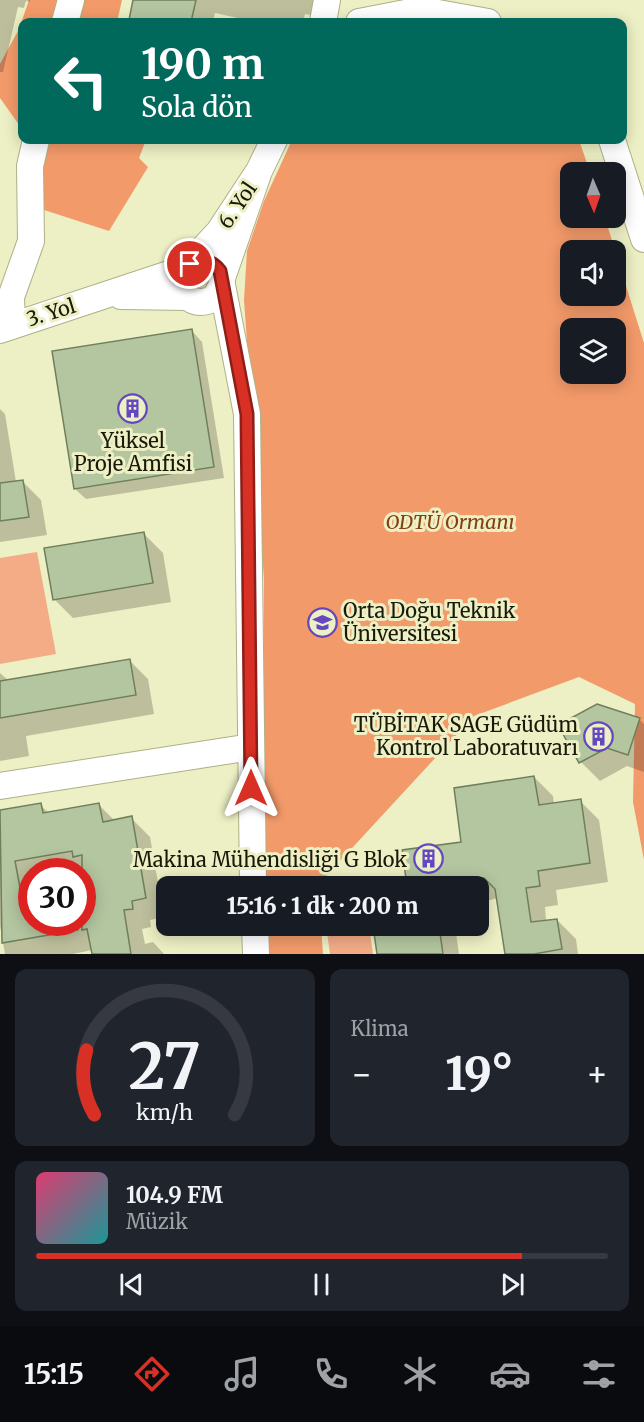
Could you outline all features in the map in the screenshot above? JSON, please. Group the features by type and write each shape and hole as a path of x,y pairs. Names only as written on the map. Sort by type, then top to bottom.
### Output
{"street":[{"path":"66,18 71,0"},
{"path":"324,18 327,0"},
{"path":"380,18 421,10 466,18"},
{"path":"6,327 11,297 26,260 32,234 30,166 35,144"},
{"name":"6. Yol","path":"222,282 259,171 272,144"},
{"path":"613,144 644,239"},
{"name":"6. Yol","path":"187,266 219,232 259,171"},
{"path":"239,371 214,323 190,299 180,283 187,266 203,261 216,266 222,282 239,371 247,414 253,876"},
{"name":"3. Yol","path":"6,327 103,297 187,266"},
{"path":"190,299 201,303 215,298 222,282"},
{"name":"3. Yol","path":"103,297 190,299"},
{"path":"0,786 251,747"},
{"path":"255,936 256,954"}],"shaded area":[{"path":"37,552 56,654 0,664 0,558"},
{"path":"327,936 370,936 373,954 330,954"}],"green space":[{"path":"29,0 122,0 118,18 23,18"},
{"path":"18,31 18,123 0,98 0,64"},
{"path":"32,144 144,144 139,158 148,167 109,231 41,209 44,161"},
{"name":"ODTÜ Ormanı","path":"290,144 580,144 587,162 560,162 560,228 608,228 612,240 560,240 560,306 626,306 626,286 644,343 644,860 633,802 635,704 579,677 474,716 326,876 262,876 264,579 244,300 247,251 264,201"},
{"path":"267,936 322,936 323,954 269,954"}],"building":[{"path":"133,0 196,0 192,18 129,18"},
{"name":"Yüksel Proje Amfisi","path":"192,329 214,467 74,489 52,351"},
{"path":"23,480 29,517 0,521 0,483"},
{"path":"144,532 153,583 53,600 44,548"},
{"path":"130,659 136,695 0,718 0,681"},
{"name":"TÜBİTAK SAGE Güdüm Kontrol Laboratuvarı","path":"597,704 640,718 628,755 607,748 579,763 558,725"},
{"path":"534,776 539,805 581,799 590,863 538,871 540,886 526,888 531,922 557,919 562,949 534,954 505,954 495,889 489,883 489,876 406,876 402,850 461,842 454,788"},
{"path":"41,803 43,813 99,803 103,822 132,816 146,898 132,901 133,909 124,910 131,954 92,954 88,936 96,936 96,858 82,858 82,855 73,857 72,851 32,858 18,858 15,861 18,877 18,936 43,936 2,943 0,810"},
{"name":"Makina Mühendisliği G Blok","path":"374,936 440,936 443,954 377,954"}],"place":[{"name":"Yüksel Proje Amfisi","path":"133,409"},
{"name":"Orta Doğu Teknik Üniversitesi","path":"322,622"},
{"name":"TÜBİTAK SAGE Güdüm Kontrol Laboratuvarı","path":"599,736"},
{"name":"Makina Mühendisliği G Blok","path":"428,859"}],"route":[{"path":"190,264 196,261 210,262 220,271 247,414 251,788"}]}
